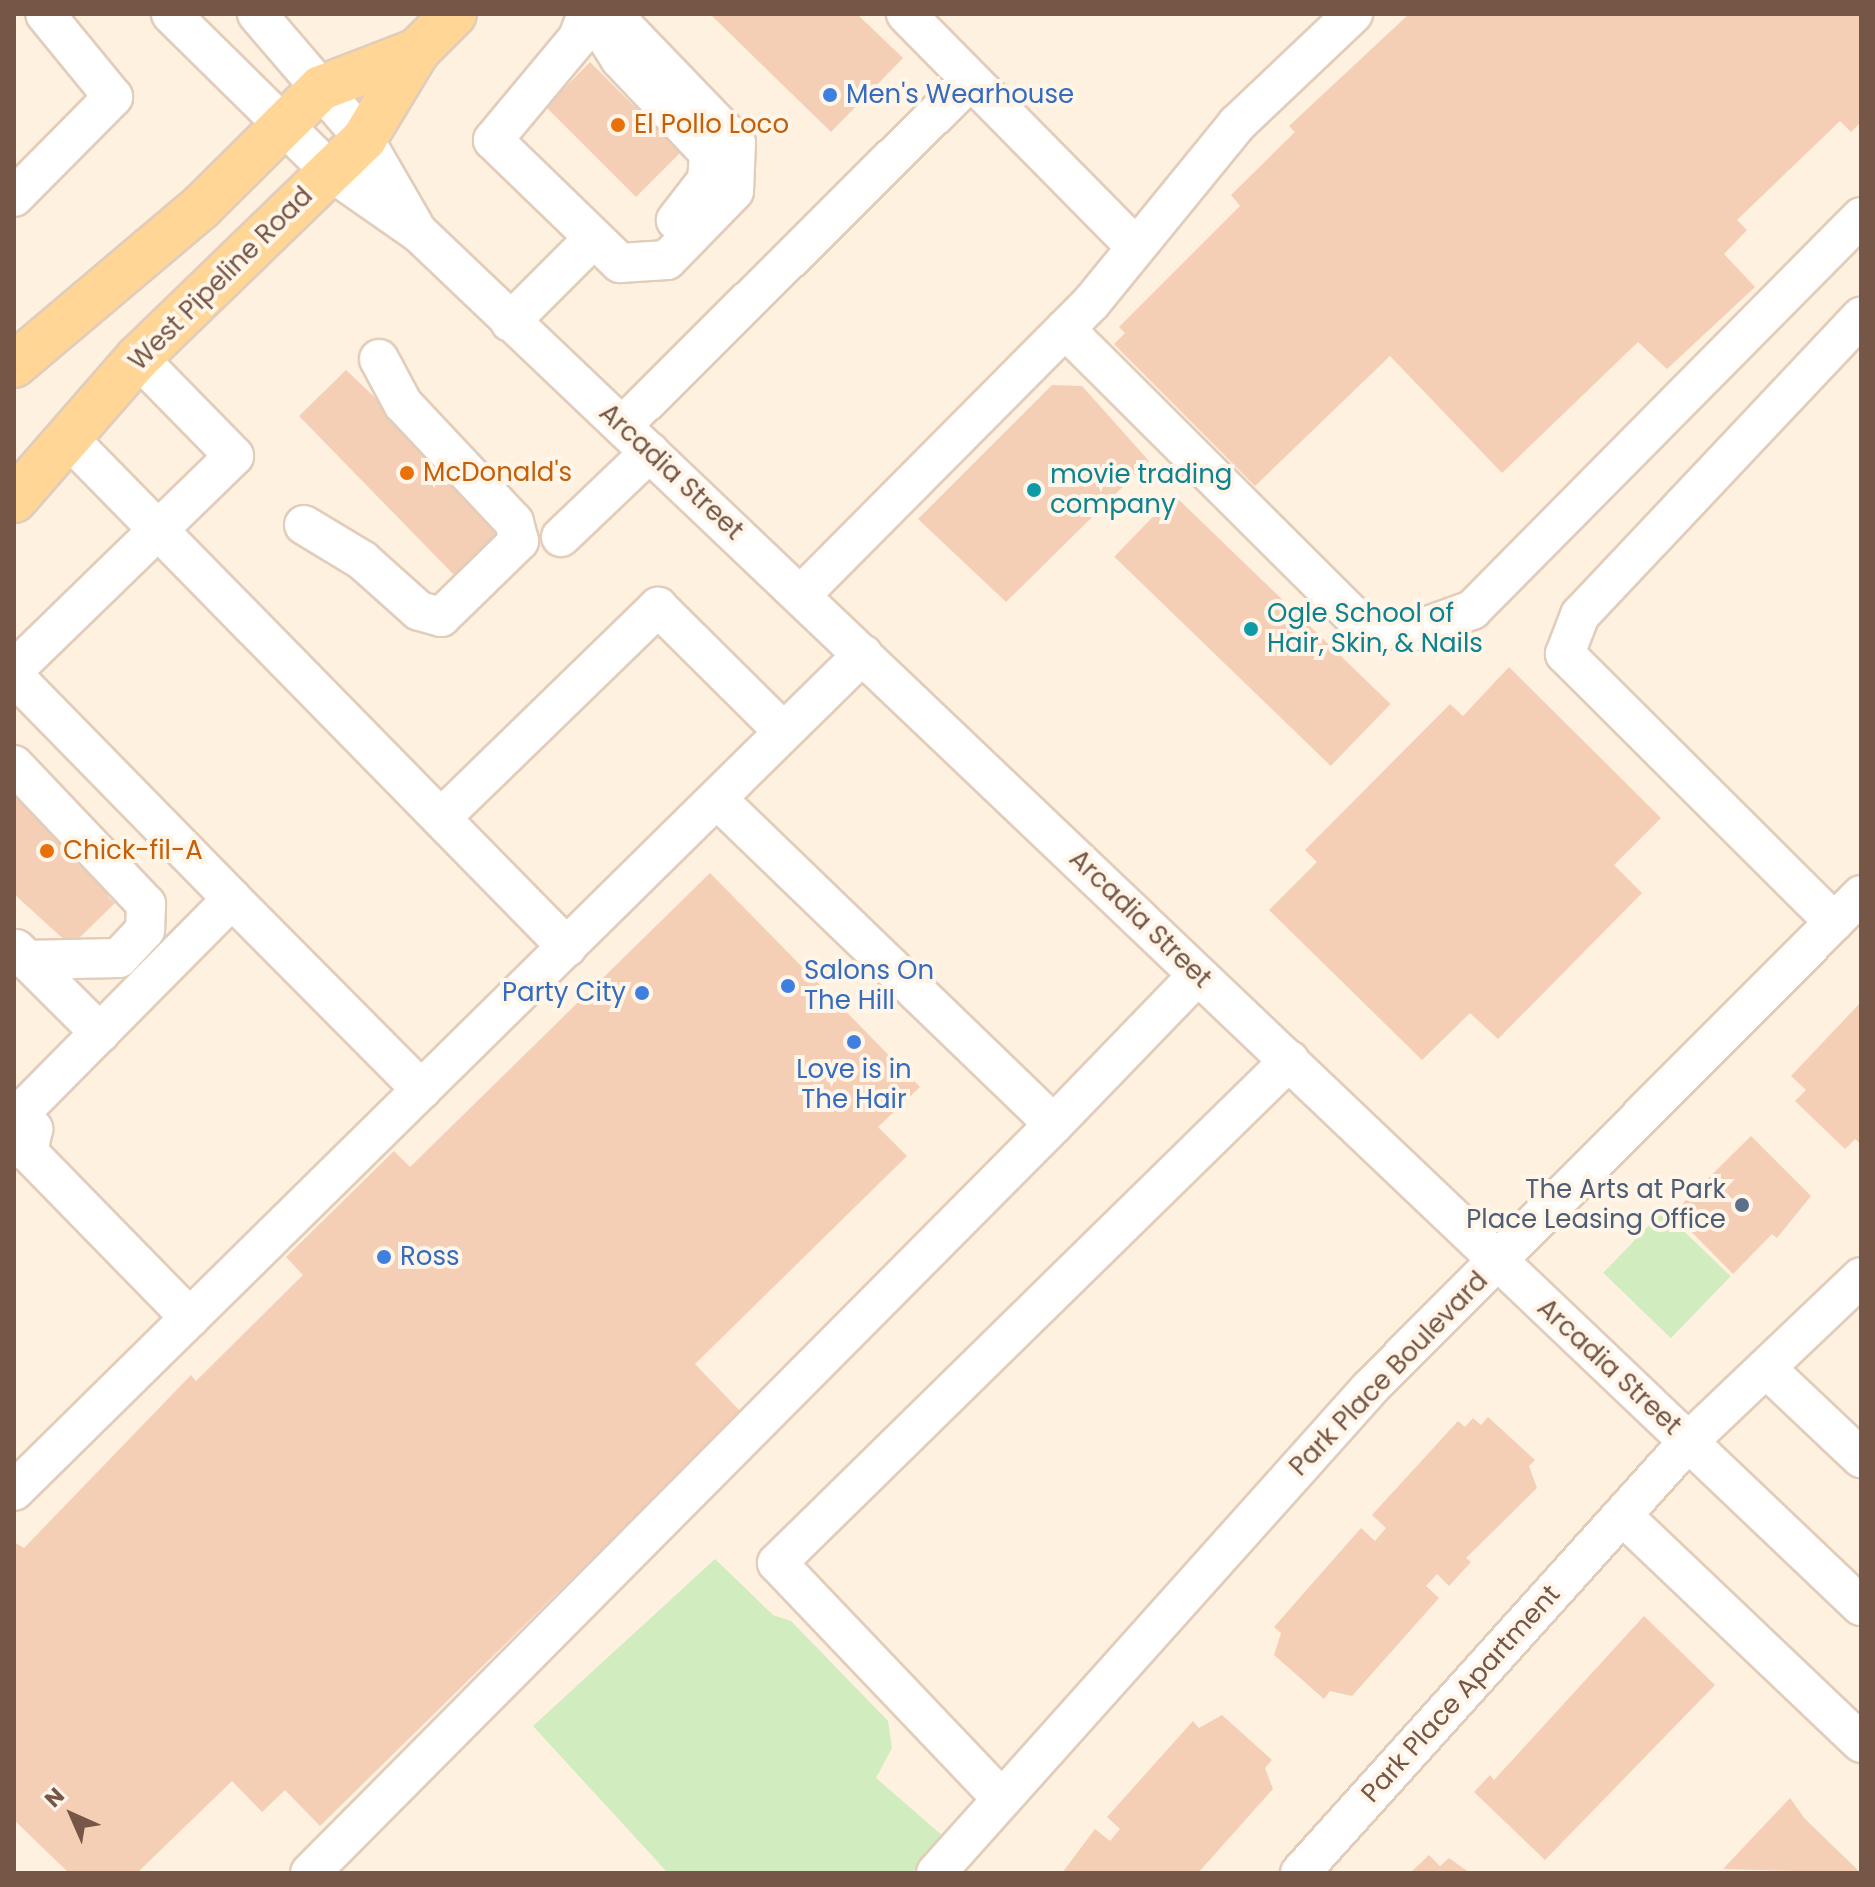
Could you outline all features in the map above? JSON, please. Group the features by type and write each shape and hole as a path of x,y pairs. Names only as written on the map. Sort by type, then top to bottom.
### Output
{"main road":[{"name":"West Pipeline Road","path":"14,500 138,358 364,139 417,51 454,14"},
{"name":"West Pipeline Road","path":"14,365 201,207 321,88 417,51"}],"street":[{"path":"14,197 113,97 45,14"},
{"name":"Arcadia Street","path":"171,14 281,126 330,171 419,233 1861,1606"},
{"name":"Arcadia Street","path":"257,14 364,139 419,233"},
{"path":"510,322 606,251 680,216 707,180 709,153 620,59 590,14 578,38 493,140 606,251 667,260 734,191 736,143 612,14"},
{"path":"906,14 1136,247"},
{"path":"801,595 1065,329 1237,124 1353,14"},
{"path":"622,426 971,80"},
{"path":"1065,329 1364,627 1414,631 1472,610 1861,217"},
{"path":"1834,922 1565,654 1580,615 1861,317"},
{"path":"138,358 234,456 156,527 14,673 422,1090"},
{"path":"304,525 362,560 419,611 441,617 519,541 514,522 403,404 379,359"},
{"path":"68,438 567,947"},
{"path":"561,537 650,452"},
{"path":"441,818 658,607 784,732"},
{"path":"14,1491 863,654"},
{"path":"14,765 146,904 145,930 119,958 20,954"},
{"path":"717,799 1054,1124"},
{"name":"Park Place Boulevard","path":"936,1873 1371,1387 1861,895"},
{"path":"190,1318 21,1158 33,1129 16,1112 100,1033 232,899"},
{"path":"20,954 100,1033"},
{"path":"310,1873 1198,975"},
{"path":"1002,1799 777,1563 1290,1060"},
{"name":"Park Place Apartment","path":"1300,1873 1688,1442 1769,1371 1861,1277"},
{"path":"1769,1371 1861,1458"},
{"path":"1623,1516 1861,1743"}],"green space":[{"path":"1663,1211 1731,1276 1671,1338 1603,1273"},
{"path":"715,1559 773,1615 791,1621 888,1721 892,1748 876,1778 944,1837 912,1873 668,1873 533,1726"}],"building":[{"name":"Men's Wearhouse","path":"710,14 857,14 903,58 831,132"},
{"path":"1409,14 1861,14 1861,122 1851,132 1840,121 1737,220 1747,230 1724,254 1755,287 1667,369 1638,342 1502,473 1390,356 1255,486 1114,344 1125,333 1119,327 1240,206 1231,195 1295,132 1289,126"},
{"name":"El Pollo Loco","path":"590,62 635,107 644,98 690,143 636,197 546,107"},
{"name":"McDonald's","path":"346,370 506,522 482,562 476,556 455,576 299,416"},
{"name":"movie trading company","path":"1052,385 1082,386 1149,461 1006,602 918,519"},
{"name":"Ogle School of Hair, Skin, & Nails","path":"1174,495 1391,704 1331,766 1114,557"},
{"path":"1509,667 1661,818 1614,865 1642,893 1498,1039 1470,1013 1422,1060 1269,910 1317,862 1305,850 1450,704 1463,716"},
{"name":"Chick-fil-A","path":"14,787 115,890 108,897 115,903 71,946 14,894"},
{"path":"710,873 920,1087 878,1127 907,1156 695,1364 741,1412 320,1826 285,1790 262,1812 232,1781 137,1873 69,1873 14,1820 14,1542 24,1548 191,1375 196,1381 303,1275 286,1257 394,1151 410,1167"},
{"path":"1861,1002 1861,1144 1855,1139 1845,1149 1795,1101 1806,1090 1791,1076"},
{"name":"The Arts at Park Place Leasing Office","path":"1751,1136 1811,1196 1777,1238 1772,1234 1733,1274 1673,1213"},
{"path":"1488,1417 1535,1460 1529,1466 1537,1488 1466,1558 1471,1562 1449,1586 1437,1574 1426,1586 1439,1598 1352,1696 1330,1691 1324,1699 1274,1655 1281,1633 1274,1627 1361,1528 1375,1541 1386,1528 1372,1515 1458,1421 1465,1427 1473,1418 1481,1425"},
{"path":"1644,1616 1715,1685 1545,1860 1474,1792 1490,1775 1494,1780"},
{"path":"1222,1715 1272,1760 1265,1768 1273,1789 1198,1873 1062,1873 1095,1829 1110,1841 1120,1829 1107,1817 1193,1721 1199,1728"},
{"path":"1790,1798 1805,1819 1861,1873 1723,1869"},
{"path":"1429,1855 1440,1866 1449,1858 1470,1873 1410,1873"}],"place":[{"name":"Men's Wearhouse","path":"830,95"},
{"name":"El Pollo Loco","path":"618,125"},
{"name":"McDonald's","path":"407,473"},
{"name":"movie trading company","path":"1034,490"},
{"name":"Ogle School of Hair, Skin, & Nails","path":"1251,629"},
{"name":"Chick-fil-A","path":"47,851"},
{"name":"Salons On The Hill","path":"788,986"},
{"name":"Party City","path":"642,993"},
{"name":"Love is in The Hair","path":"854,1042"},
{"name":"The Arts at Park Place Leasing Office","path":"1742,1205"},
{"name":"Ross","path":"384,1257"}]}
